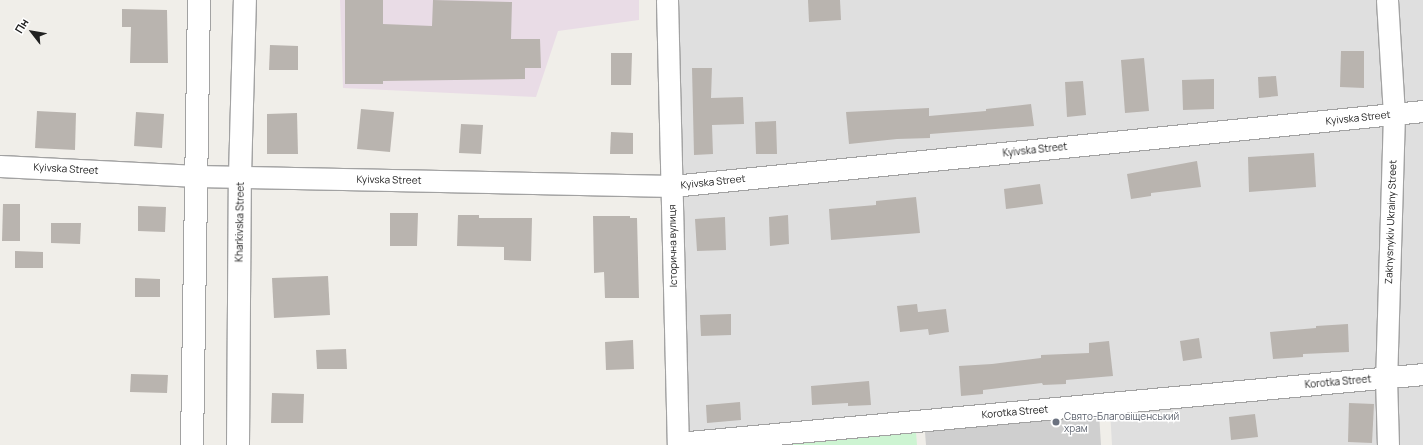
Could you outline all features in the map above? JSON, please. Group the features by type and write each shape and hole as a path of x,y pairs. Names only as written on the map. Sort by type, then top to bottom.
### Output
{"street":[{"path":"192,445 199,0"},
{"name":"Kharkivska Street","path":"238,445 240,176 245,0"},
{"name":"Історична вулиця","path":"667,0 678,444"},
{"name":"Zakhysnykiv Ukrainy Street","path":"1387,0 1394,114 1386,378 1388,445"},
{"name":"Kyivska Street","path":"0,166 197,176 672,186 1423,111"},
{"name":"Korotka Street","path":"678,444 1423,374"}],"shaded area":[{"path":"340,0 639,0 639,20 558,31 536,97 343,88"},
{"path":"670,0 1423,0 1423,445 1112,445 1109,392 688,436"},
{"name":"Свято-Благовіщенський храм","path":"1099,413 1101,445 926,445 925,432"}],"green space":[{"path":"916,432 917,445 777,445"}],"building":[{"path":"345,0 383,0 383,24 432,26 433,0 512,2 511,39 540,39 541,68 525,68 525,79 383,81 383,84 345,84"},
{"path":"808,0 840,0 841,20 809,22"},
{"path":"122,9 167,10 168,63 130,63 131,27 122,27"},
{"path":"270,45 298,46 298,70 269,70"},
{"path":"1341,51 1364,51 1364,88 1340,87"},
{"path":"611,53 632,53 631,85 611,85"},
{"path":"1144,58 1149,111 1125,113 1121,60"},
{"path":"692,68 712,68 711,98 743,97 744,124 712,125 713,154 694,155"},
{"path":"1276,76 1278,96 1259,98 1258,77"},
{"path":"1214,79 1214,109 1183,110 1182,80"},
{"path":"1083,81 1086,115 1067,117 1065,82"},
{"path":"1031,104 1034,126 930,134 930,138 897,139 849,144 846,112 929,108 929,116 986,111 986,109"},
{"path":"361,109 394,112 390,152 357,149"},
{"path":"37,111 76,113 75,150 35,148"},
{"path":"136,112 164,114 162,148 134,146"},
{"path":"297,113 298,154 267,154 267,114"},
{"path":"776,121 777,154 756,154 755,122"},
{"path":"461,124 483,125 481,154 459,153"},
{"path":"611,132 633,133 633,154 610,154"},
{"path":"1314,153 1316,187 1249,192 1248,157"},
{"path":"1197,161 1201,187 1151,193 1151,196 1131,199 1127,174"},
{"path":"1040,184 1043,204 1006,209 1004,189"},
{"path":"916,197 920,233 831,240 829,209 876,205 876,201"},
{"path":"3,204 20,204 20,241 2,241"},
{"path":"138,206 166,207 165,232 138,231"},
{"path":"390,213 418,213 417,246 390,246"},
{"path":"458,215 479,215 479,218 532,218 531,261 504,260 504,247 457,246"},
{"path":"788,215 789,244 770,246 769,217"},
{"path":"593,216 630,216 630,218 637,218 639,298 605,298 604,272 594,273"},
{"path":"725,217 726,250 697,251 695,219"},
{"path":"51,223 81,223 80,244 51,243"},
{"path":"15,251 43,252 43,268 15,268"},
{"path":"328,276 330,315 274,318 272,278"},
{"path":"135,278 160,279 160,297 135,297"},
{"path":"917,304 918,312 946,309 949,332 929,335 928,329 900,332 897,306"},
{"path":"731,314 731,335 701,336 700,315"},
{"path":"1348,324 1349,352 1303,354 1303,357 1273,359 1270,332 1316,328 1316,326"},
{"path":"1199,338 1202,358 1183,361 1180,341"},
{"path":"633,340 634,369 606,370 605,342"},
{"path":"1109,341 1113,376 1066,380 1066,384 1043,385 1042,383 983,390 983,394 961,396 959,366 992,364 1041,358 1041,355 1089,353 1089,343"},
{"path":"346,349 347,369 317,369 316,350"},
{"path":"131,374 168,375 167,393 130,392"},
{"path":"869,381 871,405 848,406 848,403 812,405 811,386"},
{"path":"272,393 304,394 303,423 271,423"},
{"path":"740,402 741,420 707,423 706,405"},
{"path":"1349,403 1374,404 1372,443 1348,442"},
{"path":"1255,414 1258,437 1231,440 1229,417"}],"place":[{"name":"Свято-Благовіщенський храм","path":"1056,422"}]}
